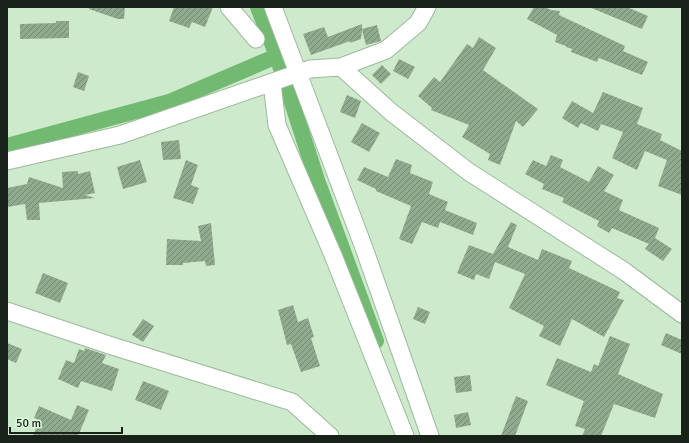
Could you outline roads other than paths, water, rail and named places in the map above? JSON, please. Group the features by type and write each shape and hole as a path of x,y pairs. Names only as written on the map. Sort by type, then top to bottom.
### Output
{"street":[{"path":"229,7 256,39"},
{"path":"273,7 367,256 430,436"},
{"path":"7,162 120,135 310,69 341,66 386,50 418,23 427,7"},
{"path":"341,66 391,112 469,172 624,271 682,314"},
{"path":"273,83 277,125 333,255 405,436"},
{"path":"7,311 116,348 292,402 330,436"}],"waterway":[{"path":"258,7 277,56 317,180 376,341"},
{"path":"7,146 169,102 277,56"}]}
